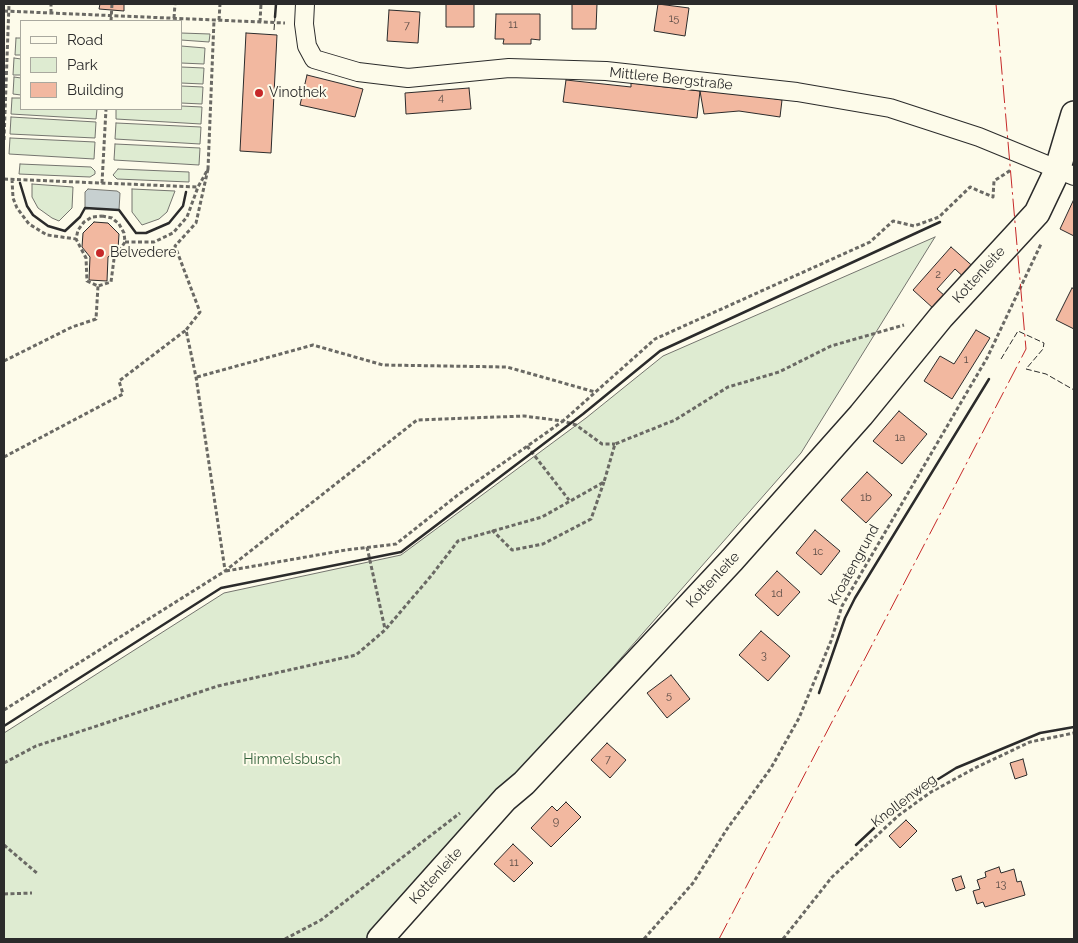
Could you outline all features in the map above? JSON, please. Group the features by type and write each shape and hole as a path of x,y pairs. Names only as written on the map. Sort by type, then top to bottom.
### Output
{"street":[{"name":"Mittlere Bergstraße","path":"306,4 304,24 307,46 314,59 358,72 408,78 509,68 606,71 797,92 890,108 979,137 1042,162 1066,174"},
{"name":"Kottenleite","path":"380,939 505,799 524,783 732,560 861,415 942,317 1037,213 1066,174 1074,114"}],"path":[{"path":"4,140 9,4"},
{"path":"51,4 51,13"},
{"path":"111,20 112,4"},
{"path":"174,18 175,4"},
{"path":"219,20 220,4"},
{"path":"260,22 261,4"},
{"path":"4,11 275,23"},
{"path":"4,457 123,394 119,381 186,330 200,312 175,246 196,223 208,169 214,20"},
{"path":"102,183 106,110"},
{"path":"125,242 154,242 173,233 187,217 198,187 208,169"},
{"path":"4,179 198,187"},
{"path":"12,179 13,198 17,208 29,224 47,235 76,239"},
{"path":"225,571 367,547 396,544 459,494 563,421 655,339 870,242 893,221 914,226 939,217 970,187 993,198 994,181"},
{"name":"Kroatengrund","path":"644,939 692,883 771,768 799,718 831,641 842,606 992,349 1041,244 1037,213"},
{"path":"92,217 112,218 119,224 124,233 125,242 114,259 111,282 98,286 87,282 86,258 76,239 78,230 84,222 92,217"},
{"path":"4,361 72,328 96,319 98,286"},
{"path":"4,710 225,571 416,420 524,416 563,421 576,425 602,444 615,444 674,420 728,387 780,372 831,346 893,328 942,317"},
{"path":"186,330 196,377 225,571"},
{"path":"196,377 313,345 383,366 507,367 595,392"},
{"path":"492,530 512,550 543,544 591,520 615,444"},
{"path":"528,446 569,500"},
{"path":"4,763 36,746 218,686 356,655 385,630 432,576 458,541 542,517 569,500 604,482"},
{"path":"367,547 385,630"},
{"name":"Knollenweg","path":"783,939 832,877 899,815 931,792 1030,742 1074,733"},
{"path":"285,939 321,920 460,813 469,810"},
{"path":"4,845 38,874"},
{"path":"4,894 32,893"}],"green space":[{"path":"182,33 210,34 209,42 182,40"},
{"path":"16,38 20,38 20,55 15,55"},
{"path":"182,46 205,48 204,64 182,63"},
{"path":"14,58 20,59 20,75 13,75"},
{"path":"182,67 204,68 203,84 182,83"},
{"path":"14,77 20,78 20,95 13,94"},
{"path":"182,86 203,87 202,104 182,103"},
{"path":"12,98 20,98 20,110 97,110 96,119 11,114"},
{"path":"182,106 202,107 201,124 116,119 116,110 182,110"},
{"path":"11,117 96,122 95,138 10,134"},
{"path":"116,123 201,127 200,144 115,139"},
{"path":"10,138 95,142 94,159 9,154"},
{"path":"115,144 200,148 199,165 114,160"},
{"path":"20,164 91,167 95,174 90,177 19,174"},
{"path":"118,169 189,172 189,182 117,179 113,175"},
{"path":"32,184 73,187 72,208 59,221 52,218 38,208 32,197"},
{"path":"132,189 175,191 167,212 159,219 142,225 132,212"},
{"name":"Himmelsbusch","path":"935,237 801,453 485,813 371,939 4,939 4,733 224,593 401,555 586,418 663,356"}],"shaded area":[{"path":"88,189 117,191 120,193 119,210 85,208 85,192"}],"building":[{"path":"100,4 124,4 124,11 99,9"},
{"path":"446,4 474,4 474,27 446,27"},
{"path":"572,4 597,4 596,29 572,29"},
{"path":"658,4 689,8 685,36 654,31"},
{"path":"389,10 420,12 418,43 387,41"},
{"path":"496,14 540,14 540,40 531,39 531,44 503,44 504,39 495,39"},
{"name":"Vinothek","path":"246,33 277,35 271,153 240,151"},
{"path":"307,75 363,89 355,117 300,105"},
{"path":"566,80 631,87 631,83 700,91 697,118 563,102"},
{"path":"469,88 471,109 406,114 405,93"},
{"path":"718,89 782,100 780,117 739,111 704,114 700,91"},
{"path":"1074,199 1074,236 1060,229"},
{"name":"Belvedere","path":"94,222 108,223 119,234 118,249 108,257 107,281 89,280 90,257 82,247 83,233"},
{"path":"951,247 977,270 968,281 955,269 937,289 945,296 934,309 913,290"},
{"path":"1072,288 1074,289 1074,329 1056,320"},
{"path":"976,330 990,338 952,399 924,381 940,356 954,364"},
{"path":"899,411 927,434 902,464 873,441"},
{"path":"867,472 892,495 866,523 841,500"},
{"path":"815,530 840,551 821,575 796,553"},
{"path":"777,571 800,592 778,616 755,595"},
{"path":"761,631 790,656 768,681 739,655"},
{"path":"671,675 690,699 667,718 647,693"},
{"path":"607,743 626,760 610,778 591,760"},
{"path":"1023,759 1027,775 1015,779 1010,763"},
{"path":"566,802 581,817 551,847 531,828 552,806 557,811"},
{"path":"906,820 917,831 900,848 889,836"},
{"path":"513,844 533,863 514,882 494,864"},
{"path":"999,867 1001,873 1014,869 1017,882 1021,881 1025,895 985,907 983,902 977,904 973,891 980,889 977,880 986,877 985,872"},
{"path":"961,876 965,888 956,891 952,879"}],"fence":[{"path":"274,30 275,17"},
{"path":"1001,359 1018,331 1044,343 1043,349 1026,369 1046,374 1074,390"}],"wall":[{"path":"275,17 276,4"},
{"path":"20,183 27,206 33,215 48,226 65,231 80,217 85,208 119,210 136,233 146,233 169,223 183,206 186,192"},
{"path":"4,726 221,588 401,552 583,414 660,351 940,222"},
{"path":"819,693 845,618 855,598 989,379"},
{"path":"856,845 887,816 919,791 956,768 1040,733 1074,727"}],"power":[{"path":"719,939 1026,349 996,4"}],"place":[{"name":"Vinothek","path":"259,93"},
{"name":"Belvedere","path":"100,253"}]}
